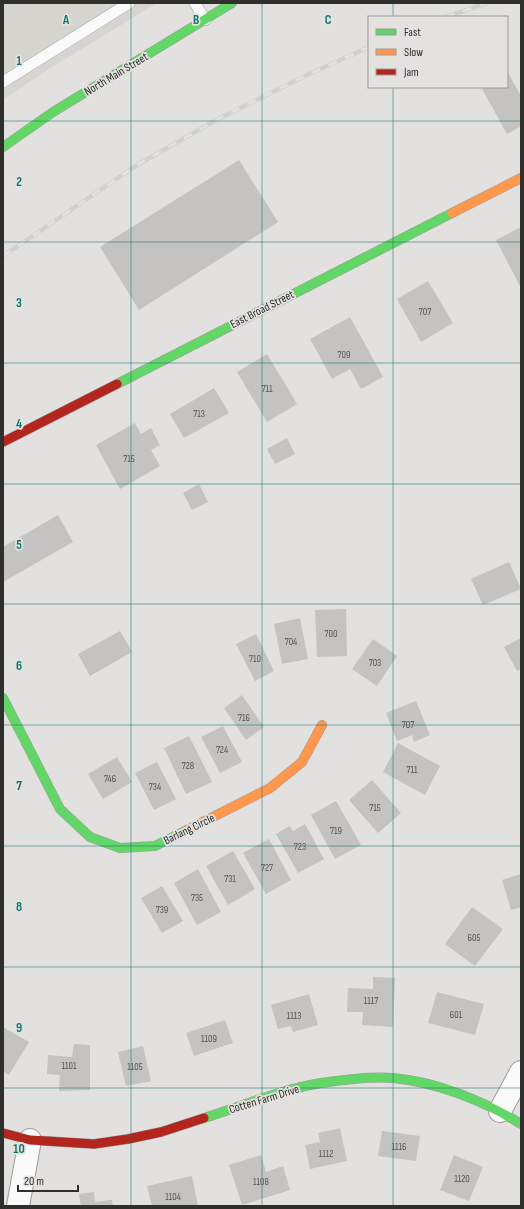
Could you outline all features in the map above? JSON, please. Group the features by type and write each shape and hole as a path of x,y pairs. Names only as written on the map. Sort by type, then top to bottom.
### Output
{"street":[{"name":"North Main Street","path":"3,147 53,112 232,3"},
{"name":"East Broad Street","path":"3,442 521,178"},
{"name":"Barlang Circle","path":"3,698 60,809 90,837 120,848 155,846 270,788 302,762 322,725"},
{"path":"500,1111 521,1072"},
{"name":"Cotten Farm Drive","path":"3,1133 30,1140 94,1144 128,1140 161,1132 288,1091 320,1083 355,1079 393,1078 454,1092 500,1111 521,1124"},
{"path":"18,1206 30,1140"}],"lane":[{"path":"3,82 129,3"},
{"path":"195,3 204,20"}],"shaded area":[{"path":"3,3 157,3 49,69 3,100"}],"building":[{"path":"508,73 521,96 521,126 507,134 482,88 508,88"},
{"path":"239,160 278,222 139,310 100,247"},
{"path":"521,227 521,288 496,240"},
{"path":"428,281 453,323 421,342 397,299"},
{"path":"350,317 383,377 361,389 350,369 332,379 310,339"},
{"path":"267,354 297,404 267,422 237,372"},
{"path":"214,388 229,413 184,438 170,414"},
{"path":"135,423 141,434 151,428 160,445 151,450 160,466 120,489 96,445"},
{"path":"287,438 295,454 275,464 267,449"},
{"path":"199,484 208,502 192,510 183,493"},
{"path":"58,515 73,542 3,582 3,547"},
{"path":"509,562 521,589 483,605 471,579"},
{"path":"346,609 347,656 317,657 315,610"},
{"path":"300,618 308,659 282,664 274,624"},
{"path":"120,631 132,652 90,676 78,654"},
{"path":"256,634 274,671 255,681 236,644"},
{"path":"521,638 521,669 517,671 504,647"},
{"path":"373,639 397,656 377,686 352,669"},
{"path":"242,695 264,727 246,740 224,708"},
{"path":"416,701 430,735 414,742 412,735 397,741 386,713"},
{"path":"223,726 242,762 220,773 201,737"},
{"path":"189,736 212,782 186,794 164,748"},
{"path":"398,743 440,766 425,795 383,772"},
{"path":"117,757 132,782 103,799 88,774"},
{"path":"157,762 176,799 154,810 135,773"},
{"path":"372,780 401,813 378,833 349,800"},
{"path":"336,801 361,845 335,859 311,815"},
{"path":"305,824 324,859 298,873 276,834 290,826 293,831"},
{"path":"269,839 291,880 266,894 243,853"},
{"path":"233,851 255,889 228,905 206,866"},
{"path":"198,869 221,912 197,925 174,883"},
{"path":"521,874 521,907 511,910 502,880"},
{"path":"162,886 183,921 162,933 141,898"},
{"path":"472,907 503,929 475,966 445,944"},
{"path":"373,977 395,978 393,1027 362,1025 363,1012 347,1012 348,988 373,989"},
{"path":"437,992 484,1004 475,1035 428,1023"},
{"path":"309,994 318,1025 293,1032 291,1026 278,1029 271,1005"},
{"path":"225,1020 233,1043 194,1056 186,1033"},
{"path":"3,1027 29,1042 9,1075 3,1071"},
{"path":"74,1044 90,1045 90,1090 59,1091 60,1075 47,1074 48,1055 72,1057"},
{"path":"143,1046 151,1081 126,1086 118,1052"},
{"path":"340,1128 347,1161 310,1169 305,1145 320,1142 318,1133"},
{"path":"382,1131 420,1136 416,1161 378,1156"},
{"path":"261,1155 266,1172 283,1166 290,1190 242,1205 229,1165"},
{"path":"454,1155 483,1167 469,1201 440,1190"},
{"path":"192,1176 198,1206 152,1206 147,1186"},
{"path":"94,1192 95,1202 112,1200 113,1206 81,1206 79,1194"}],"railway":[{"path":"449,16 487,3"},
{"path":"3,256 137,165 220,118 305,76 368,47"}],"traffic: fast":[{"path":"3,147 53,112 232,3"},
{"path":"117,384 452,213"},
{"path":"3,698 60,809 90,837 120,848 155,846 187,830"},
{"path":"204,1118 277,1094 321,1083 367,1078 393,1078 410,1080 460,1094 476,1100 521,1124"}],"traffic: slow":[{"path":"452,213 521,178"},
{"path":"187,830 270,788 302,762 322,725"}],"traffic: jam":[{"path":"3,442 117,384"},
{"path":"3,1133 30,1140 94,1144 161,1132 204,1118"}]}
